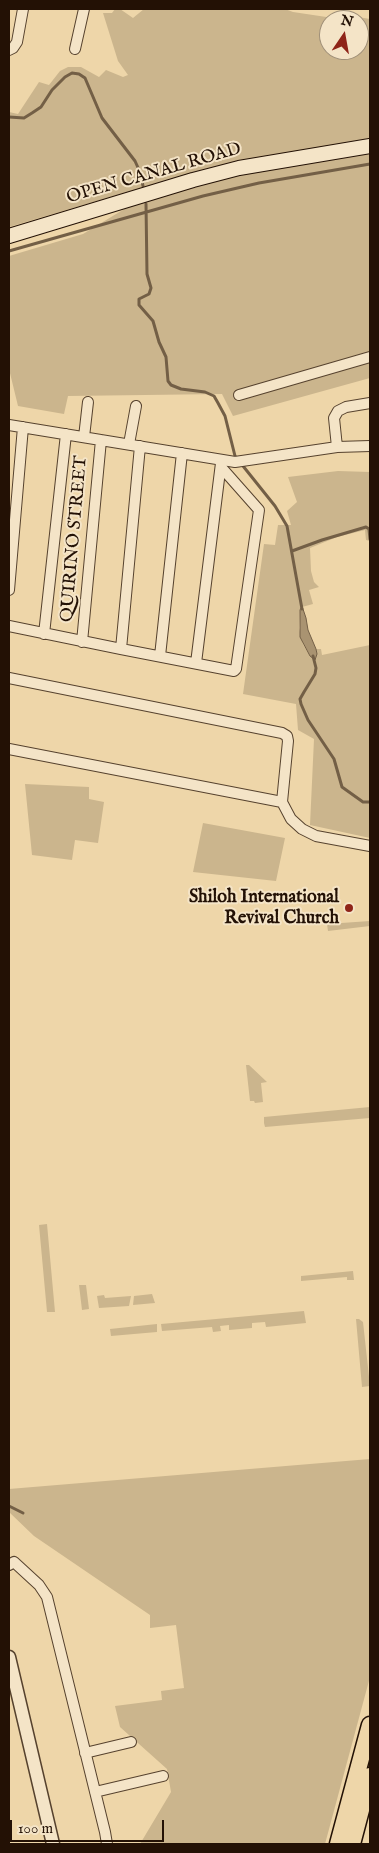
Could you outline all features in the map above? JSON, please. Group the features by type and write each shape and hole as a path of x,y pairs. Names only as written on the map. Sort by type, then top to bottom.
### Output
{"highway":[{"path":"338,1844 370,1725"},
{"path":"352,1844 370,1776"}],"main road":[{"name":"OPEN CANAL ROAD","path":"9,236 193,180 239,168 370,146"}],"street":[{"path":"9,50 17,42 23,9"},
{"path":"75,49 84,9"},
{"path":"239,395 370,357"},
{"path":"84,437 88,402"},
{"path":"337,447 334,418 336,413 346,407 370,403"},
{"path":"121,649 136,406"},
{"path":"9,425 182,453 221,463 337,447 370,446"},
{"path":"9,590 23,427"},
{"path":"44,634 66,434"},
{"name":"QUIRINO STREET","path":"82,642 101,440"},
{"path":"160,656 182,453"},
{"path":"196,663 221,463"},
{"path":"9,626 82,642 234,670 238,666 260,510 221,463"},
{"path":"9,678 287,736 282,802 291,819 308,833 370,846"},
{"path":"9,749 282,802"},
{"path":"9,1565 14,1562 39,1585 47,1597 105,1832 106,1844"},
{"path":"9,1657 53,1844"},
{"path":"85,1753 131,1742"},
{"path":"95,1792 163,1776"}],"shaded area":[{"path":"115,9 120,9 133,18 144,9 285,9 319,16 319,60 369,60 370,19 370,138 208,168 9,227 9,112 18,114 39,82 49,85 60,71 68,67 81,67 99,77 106,70 123,77 128,75 118,61 103,13 112,13"},
{"path":"370,151 370,378 233,416 222,394 68,396 64,414 18,406 9,369 9,256 83,234 126,208 197,185"},
{"path":"338,471 370,472 370,541 366,540 365,530 337,537 310,548 311,571 314,582 319,587 309,590 313,604 302,607 300,610 299,628 303,644 310,656 317,654 316,649 321,649 322,655 370,645 370,838 310,825 314,739 298,730 296,704 243,694 264,544 275,545 278,525 291,525 287,511 297,502 288,477"},
{"path":"302,606 308,630 316,649 315,660 310,656 300,637 300,610"},
{"path":"25,784 89,787 89,799 104,802 98,843 75,840 72,860 32,855"},
{"path":"203,823 285,838 276,881 193,872"},
{"path":"370,921 370,926 328,931 327,924"},
{"path":"246,1065 249,1065 267,1082 261,1083 263,1102 255,1103 250,1101"},
{"path":"370,1107 370,1118 265,1127 264,1123 264,1117"},
{"path":"47,1224 55,1312 47,1312 39,1225"},
{"path":"353,1271 354,1280 347,1280 347,1277 301,1281 301,1276"},
{"path":"79,1285 86,1285 89,1309 82,1310"},
{"path":"152,1294 155,1303 133,1305 134,1296"},
{"path":"104,1295 105,1298 131,1296 129,1306 99,1308 97,1296"},
{"path":"304,1311 306,1323 266,1327 265,1322 252,1323 252,1328 229,1330 229,1325 220,1326 221,1331 213,1332 212,1327 162,1331 161,1324"},
{"path":"356,1319 363,1322 370,1386 362,1387"},
{"path":"157,1324 157,1332 111,1336 110,1329"},
{"path":"370,1459 370,1677 325,1844 140,1844 171,1792 167,1769 120,1727 115,1706 162,1700 161,1691 184,1688 176,1625 150,1628 150,1615 34,1536 9,1512 9,1489"}],"waterway":[{"path":"9,117 24,118 41,107 52,90 65,77 72,73 79,74 85,78 102,118 135,161 143,186"},
{"path":"9,251 203,196 259,183 370,164"},
{"path":"146,204 147,274 151,288 149,294 139,299 139,305 153,321 166,357 168,381 171,385 181,389 205,392 214,396 225,416 235,456 275,506 287,526 302,609"},
{"path":"292,551 366,527 369,529 370,539"},
{"path":"313,656 316,668 315,674 300,699 301,704 308,720 334,759 342,787 363,802 370,802"},
{"path":"9,1506 23,1513"}],"place":[{"name":"Shiloh International Revival Church","path":"349,908"}]}
